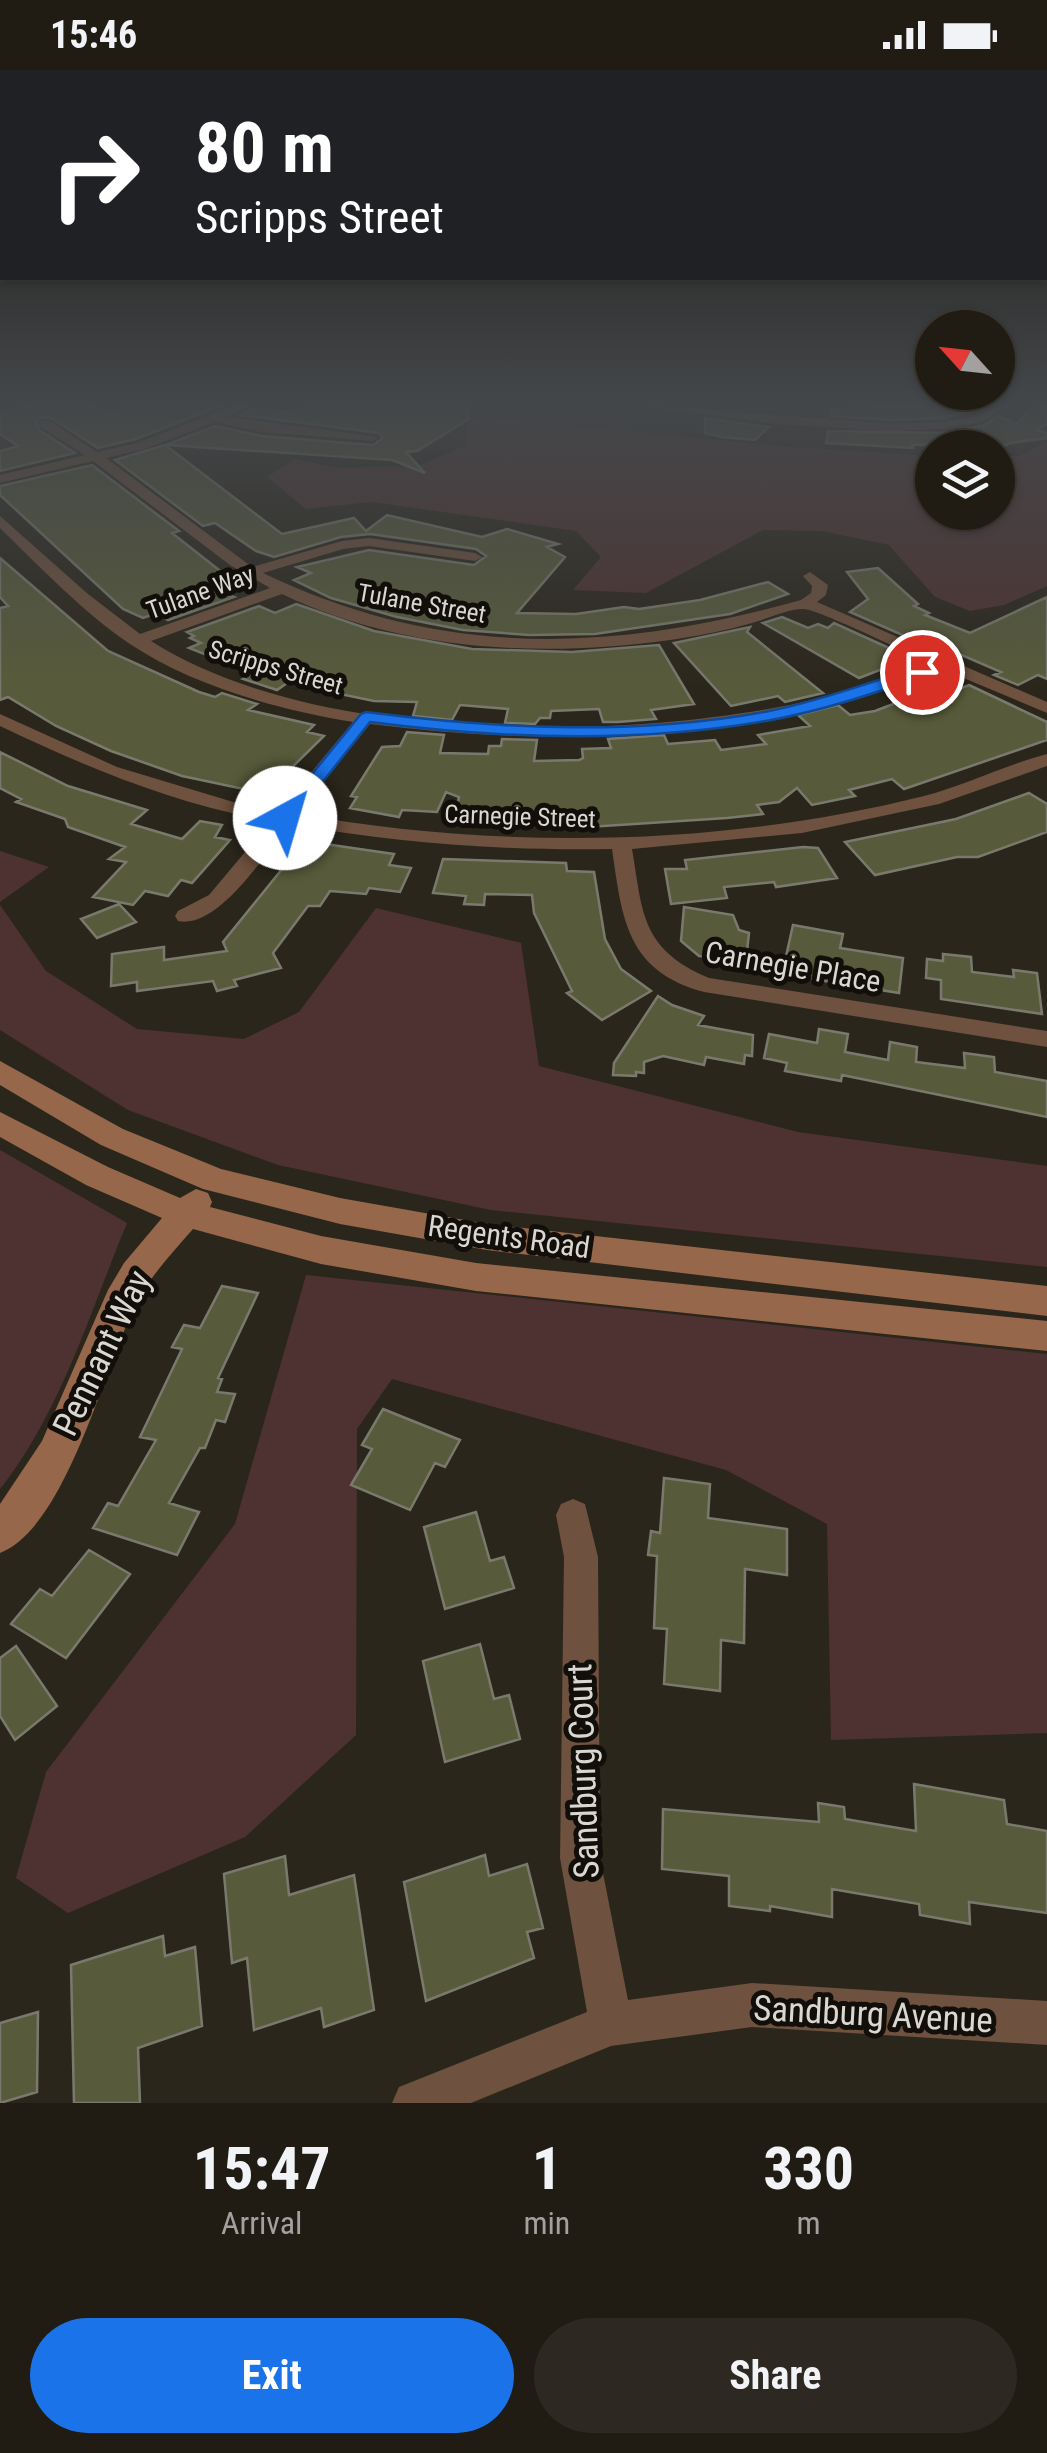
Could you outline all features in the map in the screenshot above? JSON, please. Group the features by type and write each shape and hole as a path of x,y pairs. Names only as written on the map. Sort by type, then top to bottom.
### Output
{"main road":[{"name":"Regents Road","path":"0,1071 112,1137 214,1180 340,1211 455,1232 1047,1300"},
{"name":"Regents Road","path":"0,1122 97,1176 186,1214 321,1250 476,1276 1047,1336"},
{"name":"Pennant Way","path":"0,1534 48,1469 121,1298 140,1266 214,1180"}],"street":[{"name":"Tulane Street","path":"155,500 250,572 281,590 345,615 403,628 495,641 559,643 672,636 720,628 806,604"},
{"name":"Scripps Street","path":"0,521 105,620 136,641 225,682 289,702 366,717 463,729 538,732 682,727 766,716 832,701 903,681 942,663"},
{"path":"250,572 368,542 448,556 475,556"},
{"path":"810,576 820,585 818,595 806,604 1047,708"},
{"name":"Tulane Way","path":"136,641 281,590"},
{"path":"186,916 217,900 366,717"},
{"name":"Carnegie Street","path":"0,719 102,770 196,798 371,832 503,844 699,840 860,818 946,796 1047,760"},
{"name":"Carnegie Place","path":"621,844 640,942 652,958 684,978 704,985 1047,1039"},
{"name":"Sandburg Court","path":"573,1515 581,1557 580,1858 611,2024"},
{"name":"Sandburg Avenue","path":"415,2103 611,2024 752,2004 1047,2023"}],"shaded area":[{"path":"295,500 915,500 915,530 1015,530 1015,500 1047,500 1047,586 1004,605 970,611 935,597 889,545 822,531 763,530 646,593 573,590 601,557 576,531 372,502 306,509"},
{"path":"0,851 49,867 0,902"},
{"path":"0,905 46,971 137,1029 244,1039 299,1012 376,908 521,943 539,1066 798,1132 1047,1166 1047,1267 491,1210 278,1165 128,1110 0,1030"},
{"path":"0,1150 127,1223 57,1395 0,1489"},
{"path":"306,1275 1047,1354 1047,1733 831,1740 827,1524 726,1470 392,1379 357,1429 356,1735 245,1837 68,1913 16,1878 46,1772 235,1524"}],"building":[{"path":"5,500 138,500 179,531 172,533 237,584 218,591 234,597 168,620 157,613 143,618 123,609"},
{"path":"168,500 237,500 282,534 354,518 366,531 387,515 482,537 507,529 558,544 547,547 565,557 517,613 639,609 700,600 768,582 788,594 730,614 595,634 463,630 331,598 294,580 311,573 297,567 369,550 474,565 486,556 476,549 370,534 341,537 274,557 256,551 215,523 203,526"},
{"path":"0,558 108,651 199,692 215,697 222,693 257,704 248,710 314,725 307,732 324,736 277,782 262,778 248,790 182,776 111,751 56,726 8,697 0,700 0,608 8,606 0,597"},
{"path":"878,568 918,604 914,606 929,613 925,615 970,633 1047,597 1047,679 1038,675 1018,685 994,675 1001,672 941,646 934,649 850,612 868,599 847,572"},
{"path":"296,604 374,631 472,649 572,652 659,645 694,704 651,710 656,719 618,722 603,722 599,709 551,711 550,718 540,718 535,724 505,723 508,709 460,705 452,720 413,716 417,702 374,701 287,683 277,690 243,679 253,673 189,648 201,643 187,632 259,606 275,613"},
{"path":"782,617 808,628 818,624 828,628 834,623 911,658 859,678 763,623"},
{"path":"750,627 747,632 823,693 785,702 778,696 731,706 674,643"},
{"path":"969,685 1047,722 1047,740 904,789 892,779 849,790 855,796 812,805 797,788 779,802 757,805 763,814 727,818 588,827 558,826 554,814 512,814 511,824 453,821 459,797 446,792 437,812 402,810 399,817 350,808 357,797 351,796 382,747 400,746 407,732 444,735 440,753 488,754 489,746 501,746 502,739 537,740 534,761 579,760 583,758 582,749 611,748 608,739 664,735 668,744 715,740 721,750 766,744 758,735 810,726 798,715 838,705 850,715 875,711 940,686 951,692"},
{"path":"0,752 68,786 147,810 131,824 182,839 200,821 222,825 215,837 230,840 192,883 181,880 168,896 145,891 133,905 93,897 126,862 109,859 125,847 68,827 65,819 16,802 21,799 0,788"},
{"path":"1029,793 1047,804 1047,832 978,857 957,857 875,875 845,842 956,819"},
{"path":"325,844 394,854 389,865 411,868 400,892 369,888 366,894 330,891 320,906 308,906 273,953 281,968 234,980 237,986 217,991 213,981 137,991 137,982 111,986 112,954 164,947 164,960 227,951 223,942 295,853 320,853"},
{"path":"818,848 837,878 776,887 774,882 724,887 727,898 671,904 665,869 687,869 685,860"},
{"path":"443,859 566,863 567,871 594,872 605,939 621,969 651,991 602,1020 567,993 572,991 534,913 532,895 485,894 484,905 464,904 466,896 433,893"},
{"path":"119,904 136,922 97,938 81,919"},
{"path":"684,907 733,915 739,930 749,933 746,960 699,956 681,941"},
{"path":"793,925 843,934 840,948 903,958 899,993 806,978 809,965 785,961"},
{"path":"943,954 971,957 972,972 1014,977 1013,970 1037,973 1042,1014 941,999 941,980 926,978 927,959 943,961"},
{"path":"658,996 704,1016 698,1025 753,1035 752,1056 745,1055 744,1064 706,1057 704,1065 663,1056 644,1062 644,1073 613,1075 614,1063"},
{"path":"819,1029 848,1034 845,1052 888,1060 890,1042 917,1047 916,1062 965,1068 964,1053 994,1057 995,1072 1047,1081 1047,1117 842,1075 841,1081 785,1071 787,1063 764,1058 769,1034 817,1043"},
{"path":"222,1286 258,1293 218,1378 222,1379 217,1392 235,1394 225,1422 216,1420 205,1448 200,1448 169,1503 199,1512 177,1555 93,1528 108,1503 118,1506 156,1440 140,1437 182,1349 172,1347 184,1325 200,1328"},
{"path":"383,1409 460,1440 445,1467 435,1463 410,1510 351,1485 372,1449 362,1445"},
{"path":"664,1478 710,1484 708,1518 787,1529 787,1575 745,1569 744,1643 721,1640 720,1691 664,1684 667,1629 654,1628 657,1556 648,1555 651,1531 660,1533"},
{"path":"476,1512 490,1561 504,1557 514,1588 445,1609 424,1527"},
{"path":"89,1550 130,1574 66,1658 11,1624 40,1589 52,1596"},
{"path":"480,1644 494,1699 509,1695 520,1739 445,1762 423,1661"},
{"path":"16,1646 57,1706 15,1740 0,1716 0,1658"},
{"path":"914,1784 1004,1800 1007,1824 1047,1831 1047,1913 969,1902 970,1924 920,1915 919,1904 832,1889 832,1917 770,1906 770,1911 729,1906 729,1876 662,1869 663,1809 819,1822 818,1803 844,1807 845,1819 916,1831"},
{"path":"485,1855 489,1876 527,1864 543,1928 527,1932 534,1958 426,2001 404,1882"},
{"path":"285,1856 289,1895 354,1875 374,2010 324,2027 321,2008 254,2030 247,1958 232,1963 224,1874"},
{"path":"163,1936 165,1956 195,1947 202,2026 138,2048 140,2103 74,2103 71,1965"},
{"path":"38,2012 37,2092 0,2103 0,2023"}],"route":[{"path":"285,818 366,717 463,729 538,732 682,727 766,716 832,701 922,672"}]}
